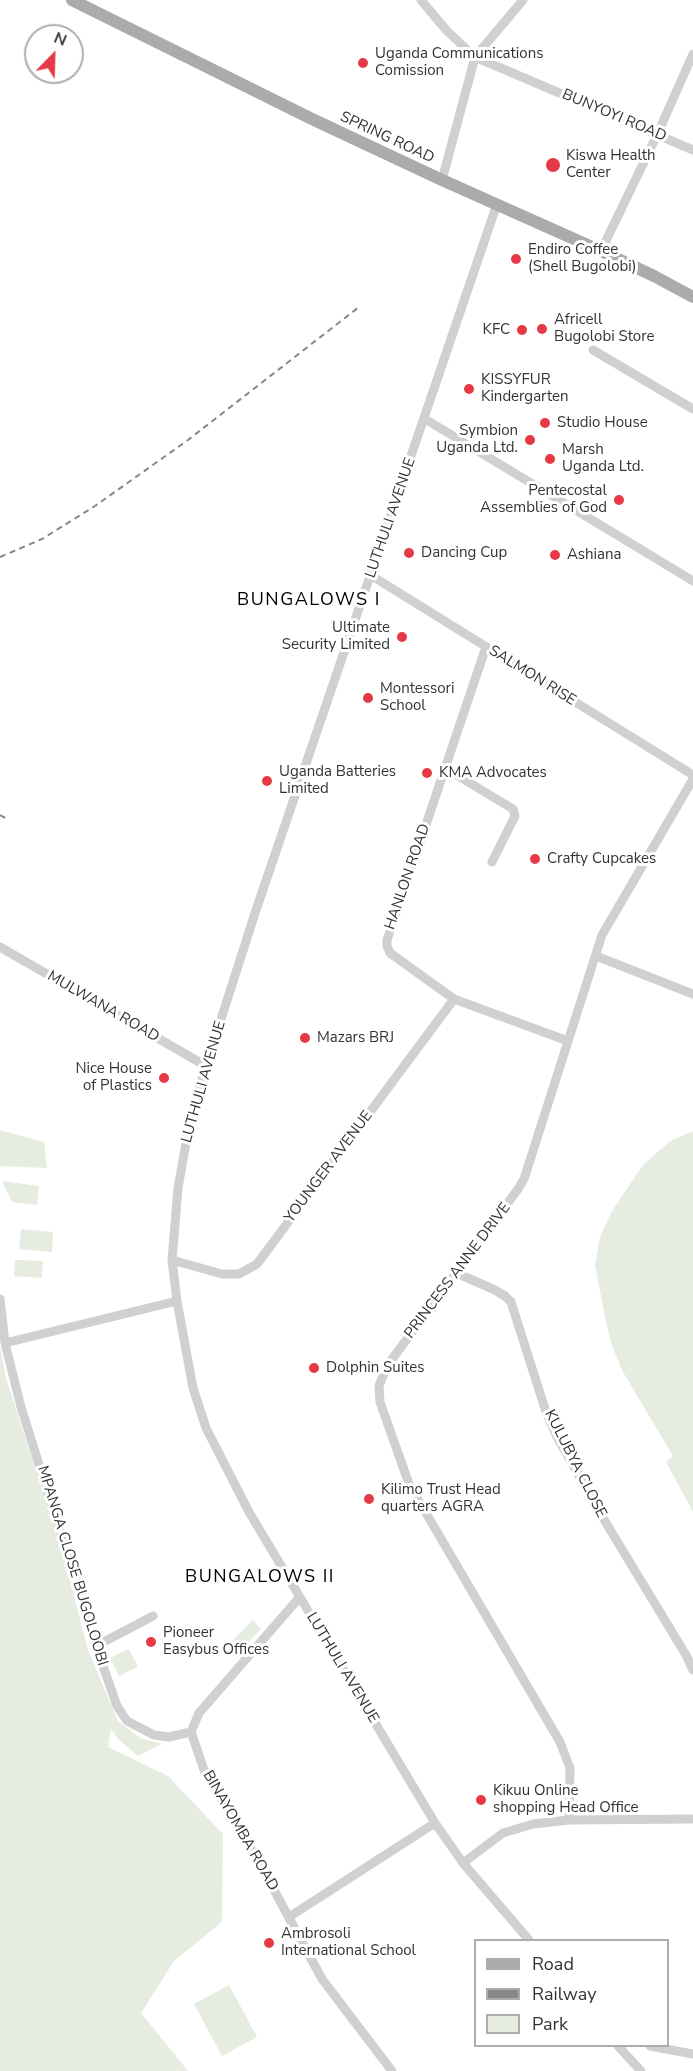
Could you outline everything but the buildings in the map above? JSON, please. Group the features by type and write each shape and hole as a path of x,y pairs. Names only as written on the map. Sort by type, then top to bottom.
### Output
{"main road":[{"name":"SPRING ROAD","path":"72,0 312,119 601,251 693,297"}],"street":[{"name":"BUNYOYI ROAD","path":"421,0 447,31 475,57 693,150"},
{"path":"442,180 475,57 523,0"},
{"path":"601,251 693,54"},
{"name":"LUTHULI AVENUE","path":"497,204 372,576 256,909 206,1066 191,1115 178,1188 172,1260 193,1388 206,1428 249,1512 435,1823 463,1863 527,1939"},
{"path":"593,350 693,409"},
{"path":"424,419 693,581"},
{"name":"SALMON RISE","path":"372,576 693,777"},
{"name":"HANLON ROAD","path":"486,647 387,940 387,946 390,953 454,999 567,1041"},
{"path":"445,768 513,809 515,816 492,862"},
{"name":"PRINCESS ANNE DRIVE","path":"569,1820 570,1768 560,1742 409,1484 380,1402 379,1386 387,1366 512,1199 524,1179 602,935 693,777"},
{"name":"MULWANA ROAD","path":"0,947 206,1066"},
{"path":"596,956 693,994"},
{"name":"YOUNGER AVENUE","path":"172,1260 222,1274 239,1274 257,1264 454,999"},
{"name":"KULUBYA CLOSE","path":"456,1273 493,1289 506,1296 511,1302 546,1412 557,1437 693,1670"},
{"name":"MPANGA CLOSE BUGOLOOBI","path":"0,1299 5,1342 21,1407 117,1706 127,1721 143,1731 163,1737 191,1732"},
{"path":"5,1342 177,1301"},
{"path":"191,1732 199,1713 299,1598"},
{"path":"96,1646 153,1616"},
{"name":"BINAYOMBA ROAD","path":"191,1732 204,1770 322,1979 392,2071"},
{"path":"463,1863 503,1833 533,1824 569,1820 693,1819"},
{"path":"289,1917 435,1823"},
{"path":"619,2047 641,2071"},
{"path":"655,2047 693,2054"}],"green space":[{"path":"0,1130 44,1142 47,1168 0,1166"},
{"path":"693,1131 693,1512 666,1462 673,1456 623,1372 612,1346 595,1265 600,1237 612,1211 643,1165 670,1141"},
{"path":"2,1181 39,1186 37,1205 12,1202"},
{"path":"21,1229 53,1232 52,1252 19,1249"},
{"path":"15,1260 43,1261 42,1278 14,1276"},
{"path":"0,1346 6,1378 65,1561 88,1650 118,1721 140,1738 162,1744 138,1756 118,1739 111,1729 108,1747 168,1776 223,1834 222,1922 174,1961 141,2013 188,2071 0,2071"},
{"path":"253,1620 261,1629 239,1652 230,1643"},
{"path":"129,1649 138,1667 119,1676 110,1658"},
{"path":"229,1985 257,2037 222,2056 194,2004"}],"railway":[{"path":"0,557 42,539 95,506 188,440 359,307"},
{"path":"0,815 9,820"}],"place":[{"name":"Uganda Communications Comission","path":"363,63"},
{"name":"Kiswa Health Center","path":"553,165"},
{"name":"Endiro Coffee (Shell Bugolobi)","path":"516,259"},
{"name":"Africell Bugolobi Store","path":"542,329"},
{"name":"KFC","path":"522,330"},
{"name":"KISSYFUR Kindergarten","path":"469,389"},
{"name":"Studio House","path":"545,423"},
{"name":"Symbion Uganda Ltd.","path":"530,440"},
{"name":"Marsh Uganda Ltd.","path":"550,459"},
{"name":"Pentecostal Assemblies of God","path":"619,500"},
{"name":"Dancing Cup","path":"409,553"},
{"name":"Ashiana","path":"555,555"},
{"name":"Ultimate Security Limited","path":"402,637"},
{"name":"Montessori School","path":"368,698"},
{"name":"KMA Advocates","path":"427,773"},
{"name":"Uganda Batteries Limited","path":"267,781"},
{"name":"Crafty Cupcakes","path":"535,859"},
{"name":"Mazars BRJ","path":"305,1038"},
{"name":"Nice House of Plastics","path":"164,1078"},
{"name":"Dolphin Suites","path":"314,1368"},
{"name":"Kilimo Trust Head quarters AGRA","path":"369,1499"},
{"name":"Pioneer Easybus Offices","path":"151,1642"},
{"name":"Kikuu Online shopping Head Office","path":"481,1800"},
{"name":"Ambrosoli International School","path":"269,1943"}],"district":[{"name":"BUNGALOWS I","path":"309,601"},
{"name":"BUNGALOWS II","path":"260,1578"}]}
